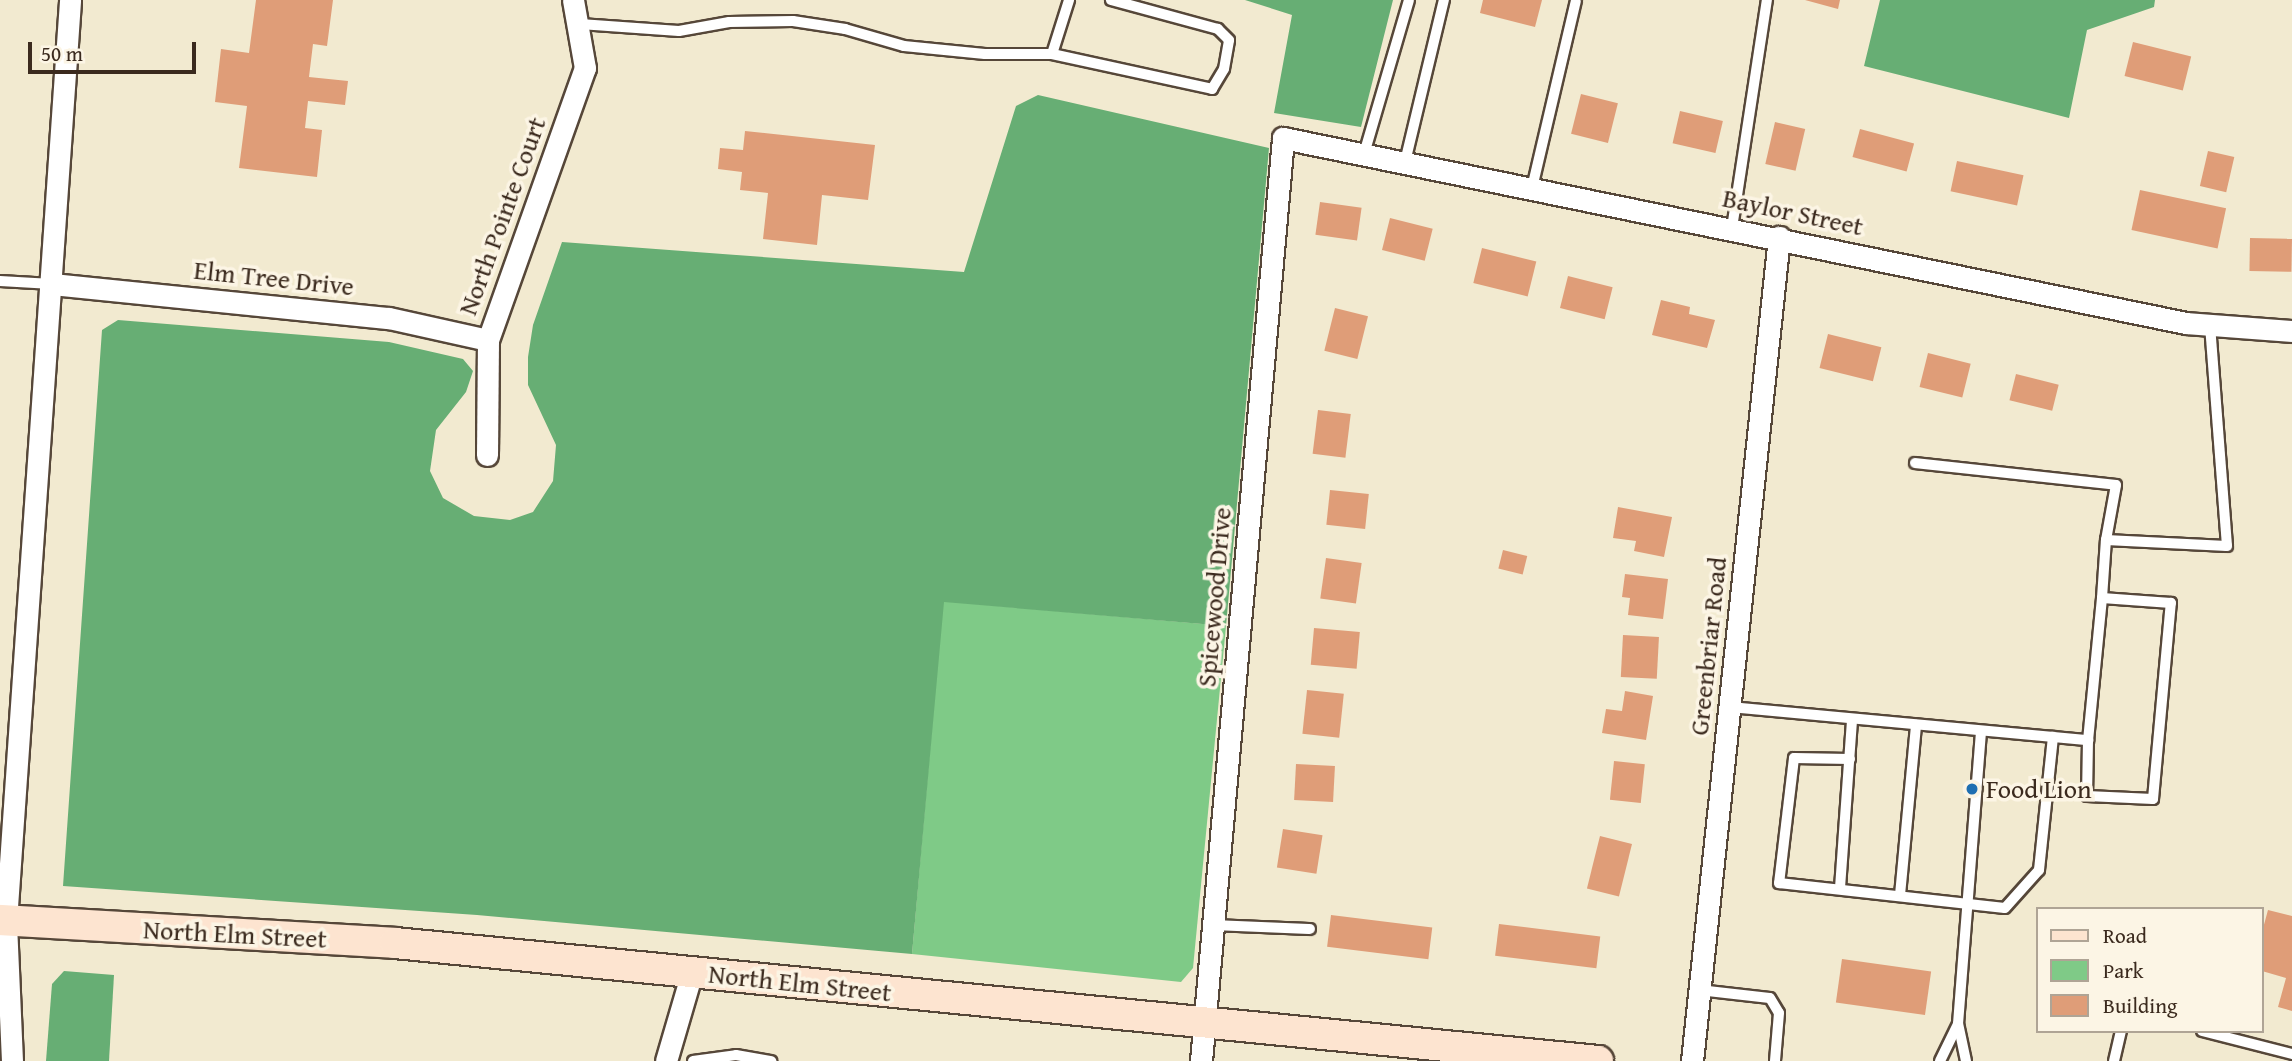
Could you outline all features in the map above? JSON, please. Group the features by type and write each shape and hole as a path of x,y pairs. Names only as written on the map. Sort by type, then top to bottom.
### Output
{"main road":[{"name":"North Elm Street","path":"3,920 391,943 1598,1061"}],"street":[{"path":"12,1061 3,920 52,284 70,0"},
{"name":"North Pointe Court","path":"487,455 488,340 585,68 580,24 573,0"},
{"name":"Baylor Street","path":"1283,138 2210,324 2292,331"},
{"name":"Spicewood Drive","path":"1201,1061 1283,138"},
{"name":"Greenbriar Road","path":"1692,1061 1779,237"},
{"name":"Elm Tree Drive","path":"52,284 389,318 488,340"},
{"path":"666,1061 692,972"}],"lane":[{"path":"1052,54 1069,0"},
{"path":"580,24 679,31 729,22 793,21 845,29 904,46 985,54 1052,54 1212,89 1223,69 1229,40 1218,29 1111,0"},
{"path":"1364,154 1409,0"},
{"path":"1405,162 1444,0"},
{"path":"1732,228 1767,0"},
{"path":"1532,188 1576,1"},
{"path":"0,281 52,284"},
{"path":"2106,540 2227,545 2210,324"},
{"path":"1915,463 2116,485 2106,540 2088,740 2087,796 2153,799 2171,603 2102,598"},
{"path":"1730,707 2088,740"},
{"path":"1839,888 1853,719"},
{"path":"1900,895 1916,724"},
{"path":"1966,1061 1958,1024 1982,731"},
{"path":"1850,759 1794,758 1779,883 2005,908 2039,870 2053,737"},
{"path":"1212,925 1310,929"},
{"path":"1699,990 1770,998 1779,1013 1775,1061"},
{"path":"1940,1061 1958,1024"},
{"path":"2114,1061 2121,1033"},
{"path":"2210,1033 2292,1054"},
{"path":"693,1061 736,1055 771,1061"}],"green space":[{"path":"1245,0 1393,0 1361,127 1274,113 1292,15"},
{"path":"1880,0 2155,0 2154,7 2087,30 2069,118 1864,66"},
{"path":"1038,95 1269,148 1226,626 944,602 912,954 477,915 63,886 102,330 118,320 389,342 463,359 473,371 466,392 436,430 430,471 443,498 474,516 510,520 533,512 553,481 556,445 528,385 528,357 533,325 562,242 964,272 1016,106"},
{"path":"943,601 1226,626 1193,968 1181,982 912,954"},
{"path":"64,971 114,975 109,1061 46,1061 52,984"}],"building":[{"path":"256,0 333,0 327,46 313,44 309,77 348,81 345,105 308,101 305,128 322,130 317,177 239,168 247,106 215,102 221,49 249,53"},
{"path":"1483,0 1542,0 1535,27 1480,13"},
{"path":"1805,0 1840,0 1838,9"},
{"path":"2133,42 2191,57 2183,90 2125,76"},
{"path":"1581,94 1618,103 1608,143 1571,134"},
{"path":"1680,111 1723,121 1715,153 1673,143"},
{"path":"1775,122 1805,129 1796,171 1765,164"},
{"path":"1860,129 1914,143 1907,172 1852,157"},
{"path":"745,131 875,145 868,200 822,195 817,245 763,239 768,193 740,190 742,172 718,169 720,148 743,150"},
{"path":"2208,151 2234,157 2226,192 2200,186"},
{"path":"1957,161 2024,175 2017,205 1951,191"},
{"path":"2140,190 2226,208 2218,248 2131,230"},
{"path":"1320,202 1362,208 1357,241 1315,235"},
{"path":"1390,218 1433,229 1425,261 1382,250"},
{"path":"2250,238 2292,239 2291,272 2249,271"},
{"path":"1482,248 1536,262 1528,296 1473,283"},
{"path":"1568,276 1613,287 1605,319 1560,308"},
{"path":"1661,300 1690,307 1689,314 1715,320 1707,348 1652,335"},
{"path":"1335,308 1368,316 1357,359 1324,351"},
{"path":"1828,334 1881,347 1873,381 1820,368"},
{"path":"1928,353 1971,364 1962,398 1920,387"},
{"path":"2016,374 2059,385 2052,411 2009,400"},
{"path":"1318,410 1351,414 1345,458 1313,454"},
{"path":"1330,490 1369,494 1365,529 1326,525"},
{"path":"1618,507 1672,517 1664,557 1634,551 1636,541 1613,538"},
{"path":"1503,550 1527,556 1523,574 1498,568"},
{"path":"1326,558 1362,563 1356,604 1320,599"},
{"path":"1625,574 1668,579 1663,619 1628,615 1630,598 1622,597"},
{"path":"1314,628 1360,632 1357,669 1311,665"},
{"path":"1623,635 1659,637 1657,679 1621,677"},
{"path":"1307,690 1344,694 1339,738 1302,734"},
{"path":"1625,691 1653,696 1646,740 1602,733 1606,709 1622,711"},
{"path":"1614,761 1645,764 1641,803 1610,800"},
{"path":"1296,764 1335,766 1333,802 1294,800"},
{"path":"1283,829 1323,835 1316,874 1277,868"},
{"path":"1600,836 1632,844 1619,896 1587,888"},
{"path":"2268,910 2292,916 2292,1011 2278,1007 2286,978 2264,972 2264,925"},
{"path":"1331,915 1432,927 1428,959 1327,947"},
{"path":"1499,924 1600,936 1596,968 1495,956"},
{"path":"1842,959 1931,972 1925,1015 1836,1003"}],"place":[{"name":"Food Lion","path":"1972,789"}]}
